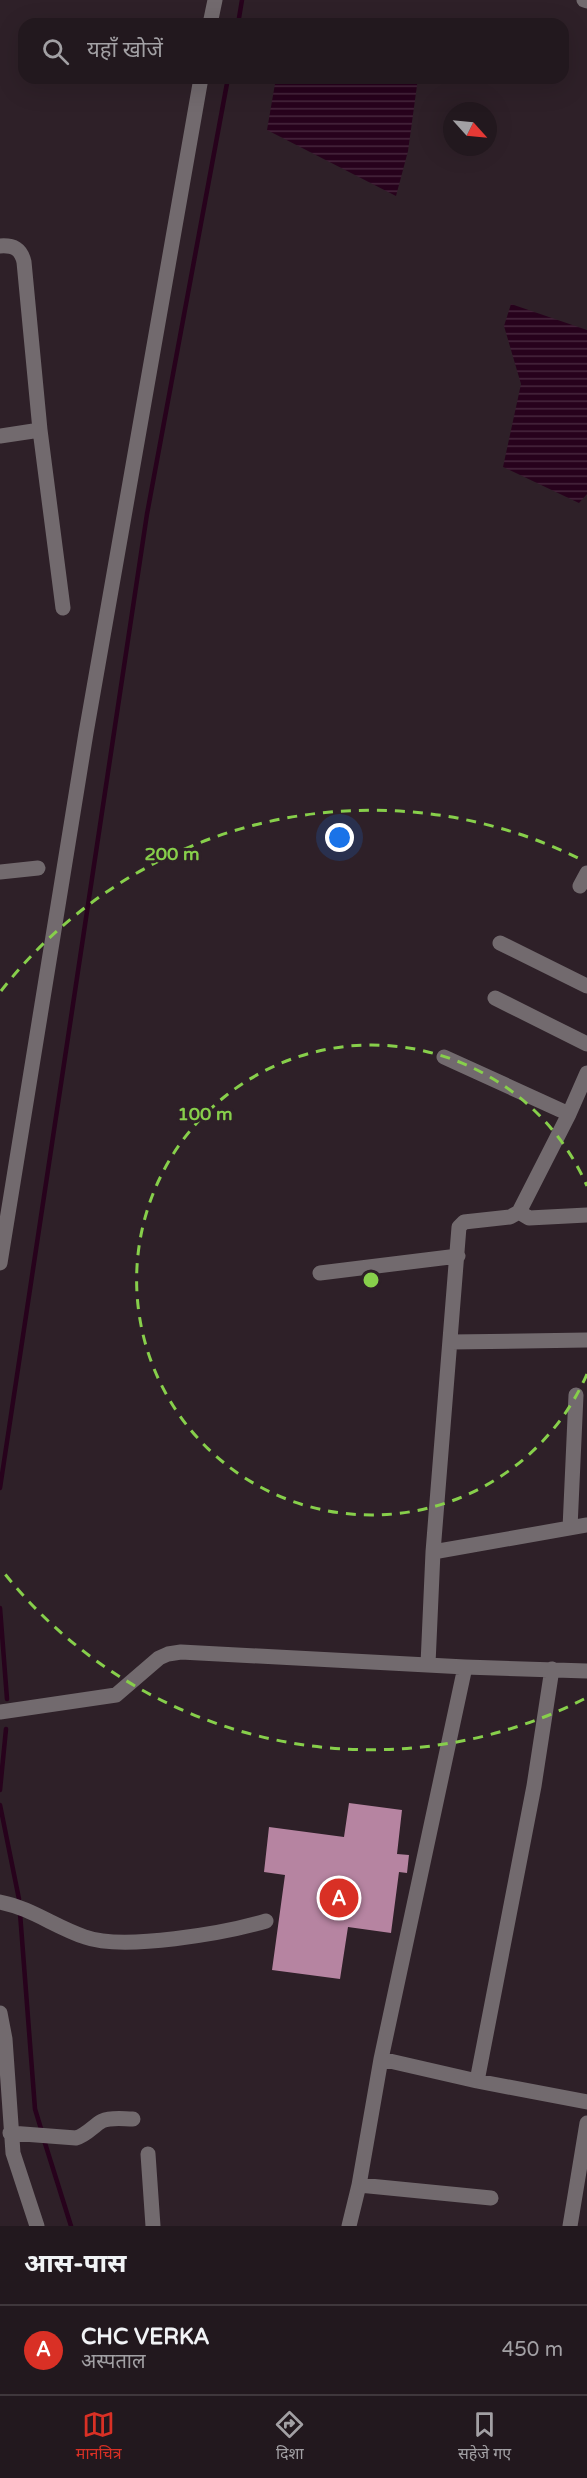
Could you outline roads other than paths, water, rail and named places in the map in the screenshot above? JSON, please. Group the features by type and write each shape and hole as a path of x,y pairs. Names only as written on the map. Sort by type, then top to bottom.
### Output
{"street":[{"path":"211,18 215,0"},
{"path":"0,1263 86,733 200,84"},
{"path":"0,246 15,247 22,253 24,262 40,430 63,608"},
{"path":"0,436 40,430"},
{"path":"0,872 39,868"},
{"path":"500,943 587,986"},
{"path":"495,998 587,1044"},
{"path":"444,1057 569,1114"},
{"path":"428,1664 433,1551 459,1231 464,1222 510,1217 519,1212 569,1114 587,1072"},
{"path":"519,1212 529,1218 587,1215"},
{"path":"320,1273 458,1256"},
{"path":"451,1342 587,1340"},
{"path":"570,1528 576,1395"},
{"path":"433,1551 587,1525"},
{"path":"0,1712 116,1695 159,1658 181,1652 587,1671"},
{"path":"349,2226 359,2185 381,2059 465,1667"},
{"path":"477,2081 534,1786 552,1669"},
{"path":"0,1902 26,1909 84,1937 108,1943 215,1933 266,1921"},
{"path":"0,2013 5,2039 13,2153 37,2226"},
{"path":"381,2059 477,2081 587,2102"},
{"path":"10,2133 76,2138 83,2136 102,2122 111,2119 133,2119"},
{"path":"570,2226 587,2123"},
{"path":"148,2154 153,2226"},
{"path":"359,2185 491,2198"}],"waterway":[{"path":"239,18 242,0"},
{"path":"0,1488 147,514 227,84"},
{"path":"0,1608 7,1699"},
{"path":"0,1790 6,1729"},
{"path":"0,1805 19,1899"},
{"path":"20,1913 35,2109 42,2132"},
{"path":"44,2140 71,2226"}],"place":[{"name":"CHC VERKA","path":"339,1898"}]}
